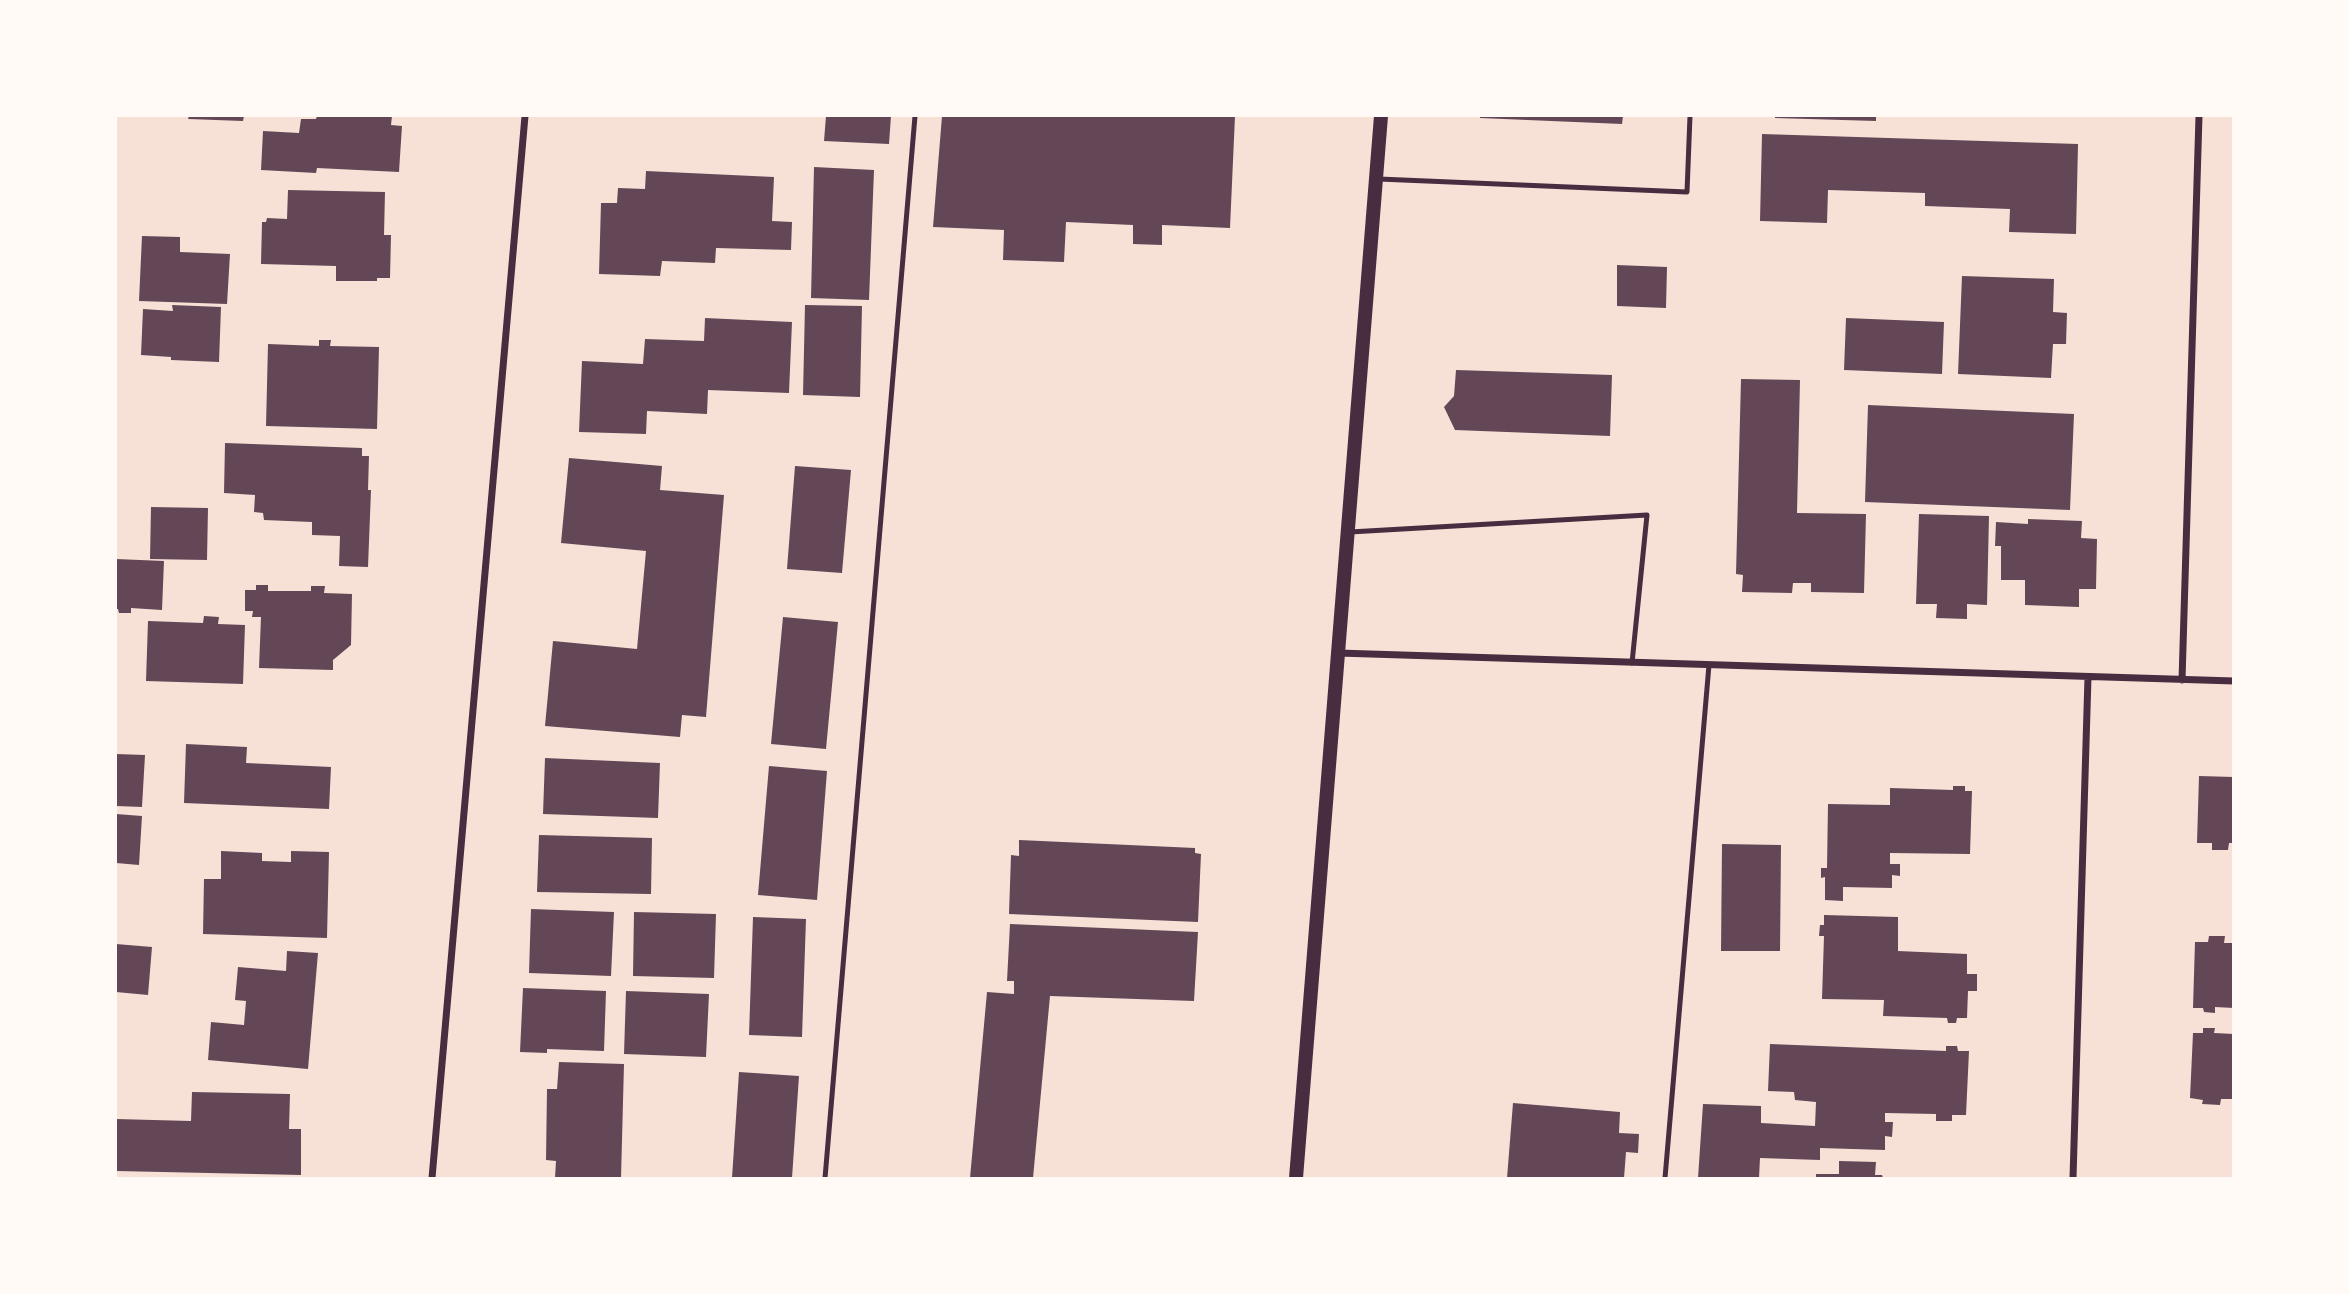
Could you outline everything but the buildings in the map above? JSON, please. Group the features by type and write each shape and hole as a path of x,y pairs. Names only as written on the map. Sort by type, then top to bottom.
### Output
{"main road":[{"path":"1296,1178 1381,116"}],"street":[{"path":"432,1178 525,116"},
{"path":"2182,680 2199,116"},
{"path":"1337,653 2234,681"},
{"path":"2073,1178 2088,677"}],"lane":[{"path":"825,1178 915,116"},
{"path":"1376,179 1687,192 1690,116"},
{"path":"1347,532 1647,515 1632,663"},
{"path":"1665,1178 1709,665"}]}
